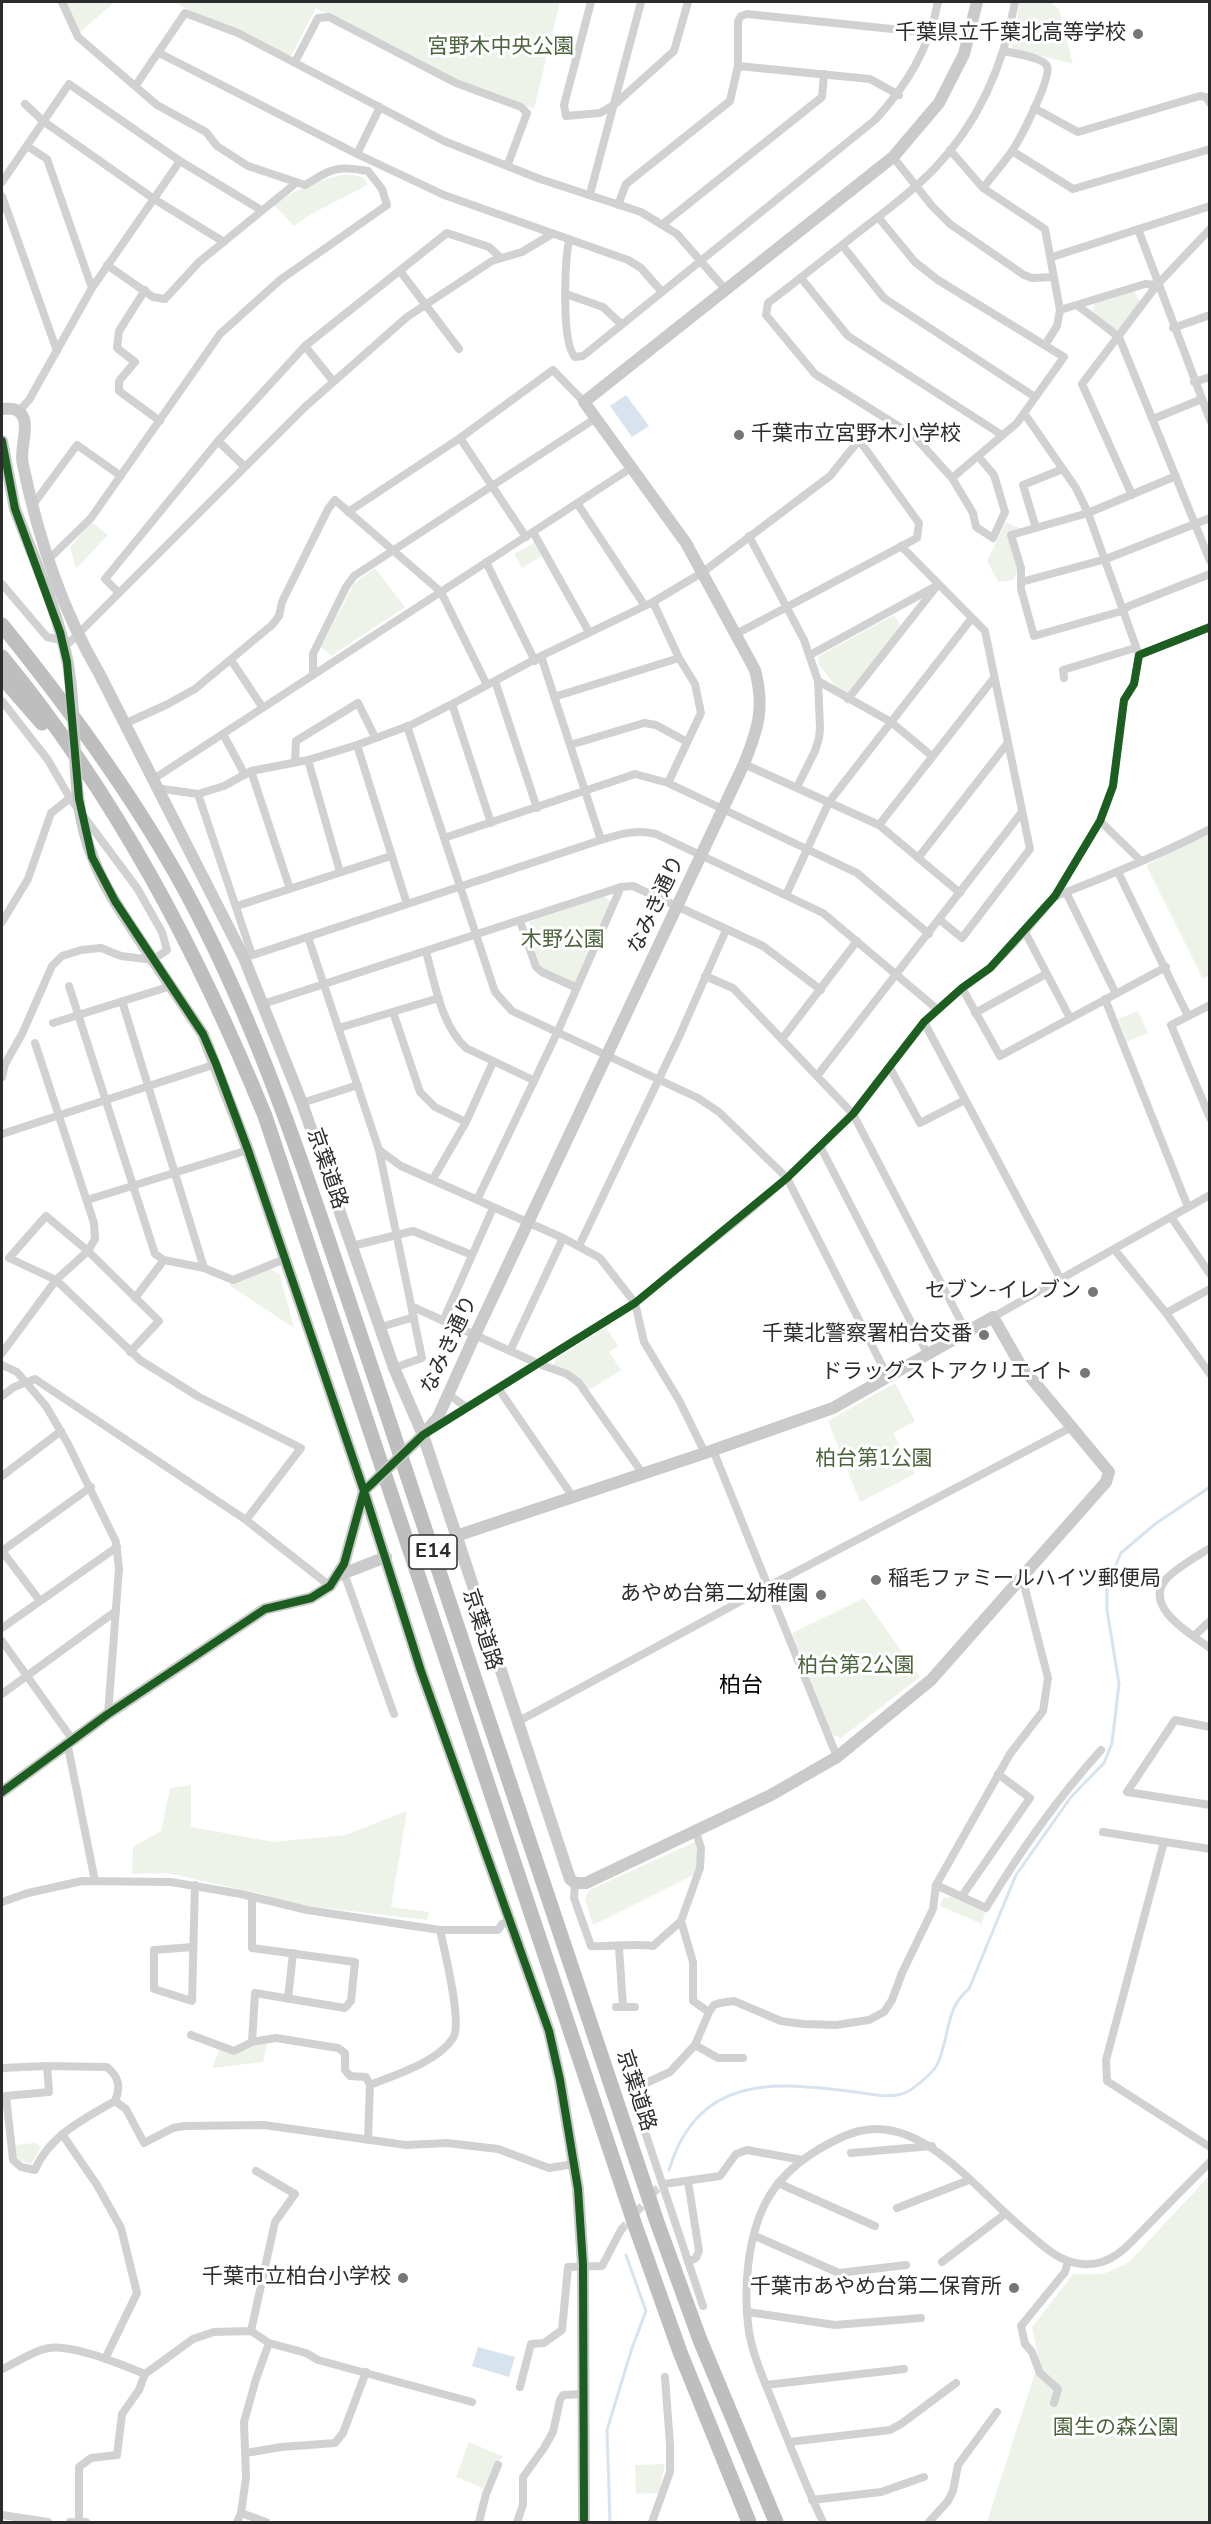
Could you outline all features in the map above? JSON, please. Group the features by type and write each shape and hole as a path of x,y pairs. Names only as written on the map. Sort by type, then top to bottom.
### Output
{"highway":[{"name":"京葉道路","path":"2,625 63,702 121,785 152,835 204,928 257,1042 339,1270 657,2222 700,2340 776,2523"},
{"name":"京葉道路","path":"2,657 59,732 164,897 190,945 265,1116 643,2248 700,2403 749,2523"},
{"path":"2,677 102,797"}],"street":[{"path":"50,559 91,518 220,334 280,280 387,205 382,189 368,171 349,167 332,168 305,185 249,166 217,146 206,132 157,105 135,86 78,36 62,2"},
{"path":"591,2 564,105 566,116 600,113 614,105 674,51 688,2"},
{"path":"590,194 641,2"},
{"path":"569,241 565,262 566,294 569,348 575,357 583,356 862,132 899,95 910,77 931,33 938,2"},
{"path":"348,512 460,438 553,370 584,402 893,157 939,103 964,54 977,2"},
{"path":"978,456 994,475 1005,512 993,538 976,527 973,513 952,478 914,436 815,374 766,315 768,303 878,217 916,185 950,150 982,103 1004,51 1015,2"},
{"path":"135,86 185,13 237,33 444,141 508,164 540,179 641,212 663,224 689,245 725,289"},
{"path":"618,205 626,184 730,101 738,66 738,21 741,16 747,14 931,33"},
{"path":"295,62 318,18 329,18 456,83 521,107 527,113 508,164"},
{"path":"983,188 1012,151 1034,108 1048,73 1048,67 1044,61 1004,51"},
{"path":"159,53 357,154 444,195 628,260 641,268 662,292"},
{"path":"738,66 870,78 899,95"},
{"path":"663,224 822,97 824,74"},
{"path":"2,182 69,84 180,161 261,210"},
{"path":"1034,108 1078,132 1200,96 1206,97 1209,103"},
{"path":"25,104 43,121 154,199 224,242"},
{"path":"357,154 380,107"},
{"path":"27,146 46,159 92,288"},
{"path":"1012,151 1073,189 1209,149"},
{"path":"950,150 983,188 1045,229 1060,310 1057,326 1045,345"},
{"path":"893,157 950,224 970,240 1024,275 1032,278 1054,277"},
{"path":"19,411 30,400 92,288 180,161"},
{"path":"108,265 153,297 165,299 199,262 296,183"},
{"path":"2,196 57,351"},
{"path":"1052,257 1209,206"},
{"path":"878,217 915,262 938,280 1065,357 1017,423 952,478"},
{"path":"1138,229 1209,420"},
{"path":"1131,495 1082,384 1157,285 1209,229"},
{"path":"119,593 105,579 218,441 305,346 447,233 489,247 501,258"},
{"path":"2,584 47,637 70,642 333,381 407,317 475,271 501,258 522,252 552,234"},
{"path":"842,245 884,298 1035,397"},
{"path":"400,271 459,349"},
{"path":"801,279 848,336 1002,435"},
{"path":"1060,310 1145,284 1157,285"},
{"path":"145,290 119,330 117,348 135,362 119,381 119,391 160,422"},
{"path":"566,294 603,307 621,324"},
{"path":"1077,305 1119,337 1209,561"},
{"path":"1173,328 1209,315"},
{"path":"305,346 333,381"},
{"path":"1194,382 1209,376"},
{"path":"1153,419 1202,399"},
{"name":"なみき通り","path":"364,1491 423,1435 438,1417 723,810 757,732 760,700 755,670 686,543 584,402"},
{"path":"2,409 12,408 19,411 25,422 22,461 32,506 77,635 154,784 248,956"},
{"path":"423,1435 635,1303 787,1178 853,1113 924,1022 962,988 990,968 1025,932 1055,896 1100,821 1113,786 1124,700 1134,684 1137,651 1088,513 1076,488 1024,414"},
{"path":"314,675 313,654 346,587 354,576 596,418"},
{"path":"460,438 492,487 529,534 589,633"},
{"path":"154,784 198,794 224,786 248,773 308,760 357,745 407,726 453,704 538,658 649,604 703,572 830,476 859,440 919,524 917,538 736,634"},
{"path":"2,441 15,509 60,633 67,662 79,799 92,857 115,901 203,1034 216,1064 249,1150 386,1557 421,1671 549,2031 574,2164 584,2265 584,2523"},
{"path":"218,441 245,467"},
{"path":"32,506 77,446 121,476"},
{"path":"154,784 223,734 631,468"},
{"path":"1036,528 1023,485 1063,470"},
{"path":"1176,476 1088,513 1011,535 1021,568 1021,589 1034,636 1122,611 1129,606 1209,574"},
{"path":"124,724 195,689 279,616 282,602 328,509 335,500 441,592 491,683 537,808"},
{"path":"577,503 649,604 696,684 701,713 668,783"},
{"path":"1021,582 1106,559 1209,518"},
{"path":"749,536 788,607 810,655 818,681 819,738 797,787"},
{"path":"901,546 985,631 1030,849 962,938 940,920"},
{"path":"486,562 538,658 554,697 601,840"},
{"path":"810,655 938,585"},
{"path":"848,699 938,585"},
{"path":"786,895 829,802 972,618"},
{"path":"1064,678 1063,670 1137,651 1209,627"},
{"path":"554,697 679,658"},
{"path":"231,660 263,708"},
{"path":"879,825 994,678"},
{"path":"818,681 891,722 932,756"},
{"path":"2,701 48,760 70,798 137,888 162,932 167,950 153,960 121,956 100,948 81,950 62,956 52,966 2,1074"},
{"path":"295,762 297,741 358,703 375,737"},
{"path":"453,704 491,823"},
{"path":"570,745 644,723 656,725 687,742"},
{"path":"407,726 495,992 503,1003 512,1011 698,1098 720,1112 787,1178 888,1377"},
{"path":"223,734 248,773 290,889"},
{"path":"918,858 1007,744"},
{"path":"357,745 406,904"},
{"path":"308,760 340,872"},
{"path":"744,764 879,825 960,893"},
{"path":"444,838 635,774 668,783 857,873 929,934"},
{"path":"198,794 237,906 248,956 263,1004 302,1104 394,1368 423,1435 519,1721 556,1840 570,1879 575,1883 586,1883 696,1832 771,1795 837,1757 931,1680 1106,1482 1109,1472 1021,1365 993,1317"},
{"path":"2,922 28,879 51,813 70,798"},
{"path":"817,1076 1022,812"},
{"path":"1100,821 1141,861"},
{"path":"1055,896 1118,872 1180,845 1209,829"},
{"path":"248,956 601,840 630,832 645,831 656,834 823,913 937,1009"},
{"path":"237,906 391,856"},
{"path":"1118,872 1188,1016"},
{"path":"263,1004 621,887 633,886 763,946 821,990"},
{"path":"477,1200 558,1031 621,887"},
{"path":"1066,892 1116,994"},
{"path":"520,921 536,967 577,988"},
{"path":"579,1246 679,1037 726,930"},
{"path":"1025,932 1070,1018"},
{"path":"308,936 379,1150 414,1317 422,1358 394,1368"},
{"path":"782,1039 857,941"},
{"path":"426,952 439,998 458,1041 466,1048 533,1080"},
{"path":"962,988 1000,1056 1166,967"},
{"path":"975,1013 1046,974"},
{"path":"705,976 733,988 853,1113 966,1332"},
{"path":"69,986 155,1254 164,1260 204,1268 233,1280 285,1259"},
{"path":"53,1023 171,986"},
{"path":"339,1028 439,998"},
{"path":"1105,999 1188,1207"},
{"path":"123,1001 204,1268"},
{"path":"1209,1005 1171,1025 1209,1118"},
{"path":"393,1012 420,1092 435,1107 466,1122"},
{"path":"924,1022 1061,1280"},
{"path":"2,1353 56,1280 88,1251 95,1239 94,1222 35,1043"},
{"path":"433,1179 466,1122 493,1062"},
{"path":"2,1134 216,1064"},
{"path":"890,1068 920,1123 965,1100"},
{"path":"302,1104 358,1085"},
{"path":"820,1146 928,1355"},
{"path":"87,1200 249,1150"},
{"path":"379,1150 401,1166 563,1238 600,1258 635,1303 644,1342 709,1452 837,1757"},
{"path":"456,1536 833,1408 1209,1195"},
{"path":"443,1321 493,1208"},
{"path":"130,1352 159,1321 88,1251 46,1216 9,1258 56,1280 130,1352 199,1397 301,1448 246,1520"},
{"path":"1171,1217 1209,1274"},
{"path":"352,1246 397,1234 419,1232 472,1255"},
{"path":"510,1351 563,1238"},
{"path":"1114,1249 1206,1363 1209,1374"},
{"path":"135,1298 164,1260"},
{"path":"1166,1313 1209,1289"},
{"path":"412,1307 539,1364 567,1374 579,1383 643,1474"},
{"path":"381,1327 414,1317"},
{"path":"2,1365 17,1372 27,1381 46,1406 91,1487 117,1547 119,1569 108,1714"},
{"path":"2,1396 14,1387 35,1379 337,1579 394,1714"},
{"path":"498,1388 573,1497"},
{"path":"448,1394 466,1407"},
{"path":"519,1721 767,1587 1072,1427"},
{"path":"2,1476 61,1431"},
{"path":"40,1601 2,1551 91,1487"},
{"path":"337,1579 350,1548 364,1491"},
{"path":"2,1628 117,1547"},
{"path":"1209,1548 1176,1570 1166,1579 1162,1587 1162,1605 1166,1613 1209,1648"},
{"path":"2,1792 69,1741 265,1609 311,1598 337,1579 386,1557"},
{"path":"703,2306 631,2090 670,2072 695,2045 714,2005 726,2001 734,2001 781,2022 836,2025 869,2020 884,2012 892,2000 902,1973 933,1910 936,1885 987,1799 1010,1754 1040,1718 1043,1711 1048,1690 1043,1651 1022,1577"},
{"path":"2,1694 116,1611"},
{"path":"1194,1636 1209,1621"},
{"path":"2,1641 69,1741 95,1881"},
{"path":"1209,1727 1175,1720 1128,1792 1209,1805"},
{"path":"936,1885 986,1908 1008,1871 1061,1795 1101,1750"},
{"path":"962,1896 1029,1798 998,1774"},
{"path":"575,1883 574,1898 591,1946 619,1947 638,1944 653,1946 681,1921 700,1868 701,1848 696,1832"},
{"path":"1103,1832 1209,1849"},
{"path":"1164,1842 1106,2060 1107,2081 1209,2146"},
{"path":"2,1902 74,1882 171,1882 195,1885 307,1910 440,1930 498,1930 502,1924 511,1922"},
{"path":"193,1947 154,1950 154,1989 192,2001 195,1885"},
{"path":"252,1897 252,1948 355,1962 351,2001 345,2008 255,1993 252,2042"},
{"path":"681,1921 693,1962 693,2001 709,2012"},
{"path":"370,2085 412,2069 444,2048 454,2037 456,2024 450,1973 440,1930"},
{"path":"619,1947 620,2007 635,2007"},
{"path":"288,1999 293,1953"},
{"path":"191,2035 234,2051 252,2042 276,2038 338,2048 345,2053 345,2070 350,2076 366,2077 370,2085 368,2140"},
{"path":"695,2045 718,2058 743,2058"},
{"path":"2,2068 47,2066 107,2067 119,2083 119,2092 115,2101 62,2134 43,2155 35,2170 21,2167 13,2160 6,2097 49,2092 47,2066"},
{"path":"115,2101 126,2109 144,2143 173,2128 184,2126 264,2125 406,2145 447,2143 498,2149 549,2168 574,2164"},
{"path":"823,2523 766,2385 754,2350 748,2312 749,2277 755,2236 766,2202 778,2183 802,2160 840,2136 866,2129 894,2130 933,2146 1047,2250 1068,2261 1094,2264 1119,2254 1209,2162"},
{"path":"62,2134 97,2185 121,2228 137,2293 105,2359"},
{"path":"851,2153 933,2146"},
{"path":"664,2184 720,2176 736,2154 747,2150 802,2160"},
{"path":"251,2331 274,2222 295,2194 256,2171"},
{"path":"897,2208 969,2180"},
{"path":"688,2181 699,2251 696,2258 688,2262"},
{"path":"778,2183 875,2226"},
{"path":"942,2262 1005,2214"},
{"path":"520,2387 531,2344 544,2343 562,2330 568,2267 584,2265 597,2268 602,2266 621,2230"},
{"path":"755,2236 839,2273 906,2265"},
{"path":"1054,2403 1058,2389 1040,2373 1036,2359 1025,2344 1021,2326 1065,2272 1068,2261"},
{"path":"748,2312 835,2325 921,2318"},
{"path":"79,2522 79,2467 91,2458 117,2455 123,2414 139,2390 145,2374 193,2339 214,2332 251,2331 269,2343 306,2353 318,2360 472,2402"},
{"path":"237,2523 241,2513 246,2453 243,2439 244,2422 269,2343"},
{"path":"2,2369 47,2348 57,2348 105,2359 145,2374"},
{"path":"766,2385 904,2369"},
{"path":"246,2453 280,2447 335,2443 343,2433 366,2372"},
{"path":"652,2523 670,2472 665,2377"},
{"path":"789,2442 890,2430 956,2383"},
{"path":"518,2523 523,2505 523,2477 553,2432 560,2400 563,2395 583,2394"},
{"path":"929,2523 948,2501 953,2491 958,2465 997,2412"},
{"path":"479,2523 486,2494 498,2465"},
{"path":"812,2500 881,2493 924,2477"},
{"path":"241,2513 266,2523"},
{"path":"2,2516 48,2523"},
{"path":"70,2523 86,2523"}],"green space":[{"path":"62,2 115,2 79,33"},
{"name":"宮野木中央公園","path":"173,2 560,2 534,109 466,84 316,8 290,58"},
{"path":"1019,2 1050,2 1059,9 1073,64 1013,49 1010,44"},
{"path":"348,174 362,177 368,184 294,226 274,205 309,185"},
{"path":"1134,290 1140,302 1121,329 1115,330 1093,313 1094,304"},
{"path":"92,522 108,535 76,569 70,547"},
{"path":"1006,522 1021,529 1007,532 1018,571 1013,580 998,582 987,561"},
{"path":"534,543 542,556 522,568 514,554"},
{"path":"375,568 405,607 331,656 321,647 354,584"},
{"path":"894,615 901,627 849,695 842,695 818,663 819,656"},
{"path":"1209,833 1209,976 1203,979 1146,865"},
{"name":"木野公園","path":"605,896 612,903 577,983 572,983 541,969 528,928 531,921"},
{"path":"1138,1011 1148,1033 1127,1042 1118,1019"},
{"path":"268,1268 280,1274 294,1328 229,1285"},
{"path":"606,1327 618,1346 609,1352 621,1370 589,1390 554,1366 554,1361"},
{"name":"柏台第1公園","path":"895,1383 915,1421 893,1433 915,1474 860,1502 828,1421"},
{"name":"柏台第2公園","path":"864,1598 920,1677 841,1738 832,1734 792,1633"},
{"path":"191,1785 191,1827 274,1842 345,1835 407,1811 391,1907 429,1912 427,1920 292,1904 261,1894 167,1873 132,1874 133,1847 161,1831 170,1788"},
{"path":"695,1842 698,1855 695,1874 593,1925 585,1899 589,1890"},
{"path":"951,1897 985,1912 982,1924 940,1906 943,1898"},
{"path":"267,2044 263,2062 212,2068 219,2050 234,2055 248,2047"},
{"path":"35,2143 41,2147 31,2164 21,2161 16,2156 15,2145"},
{"name":"園生の森公園","path":"1209,2176 1209,2522 987,2522 1039,2360 1032,2327 1073,2274 1103,2274 1128,2263"},
{"path":"469,2442 504,2457 495,2463 483,2488 456,2477"},
{"path":"665,2464 659,2493 636,2494 635,2465"}],"shaded area":[{"path":"626,395 649,426 632,437 610,406"},
{"path":"478,2347 515,2357 509,2377 472,2366"}],"waterway":[{"path":"669,2170 682,2139 699,2116 719,2101 742,2091 795,2086 882,2096 896,2095 909,2091 933,2071 942,2053 952,2013 956,2004 969,1989 1016,1875 1071,1797 1104,1763 1112,1743 1119,1684 1107,1610 1107,1585 1121,1553 1155,1524 1210,1487"},
{"path":"610,2522 607,2430 646,2311 626,2255"}],"tunnel":[{"path":"621,2230 664,2184"}],"cycle path":[{"path":"2,441 15,509 60,632 67,662 79,799 92,857 115,901 203,1034 216,1064 248,1150 364,1491 421,1671 549,2031 560,2080 578,2189 583,2265 584,2522"},
{"path":"2,1792 108,1714 265,1609 311,1598 330,1586 344,1564 364,1491 423,1435 635,1303 787,1178 853,1114 924,1022 962,988 990,968 1055,896 1100,821 1113,786 1124,700 1134,684 1139,655 1210,627"}],"place":[{"name":"千葉県立千葉北高等学校","path":"1138,34"},
{"name":"千葉市立宮野木小学校","path":"739,435"},
{"name":"セブン-イレブン","path":"1093,1292"},
{"name":"千葉北警察署柏台交番","path":"984,1335"},
{"name":"ドラッグストアクリエイト","path":"1085,1373"},
{"name":"稲毛ファミールハイツ郵便局","path":"876,1580"},
{"name":"あやめ台第二幼稚園","path":"821,1595"},
{"name":"千葉市立柏台小学校","path":"403,2278"},
{"name":"千葉市あやめ台第二保育所","path":"1014,2288"}],"district":[{"name":"柏台","path":"741,1687"}]}
